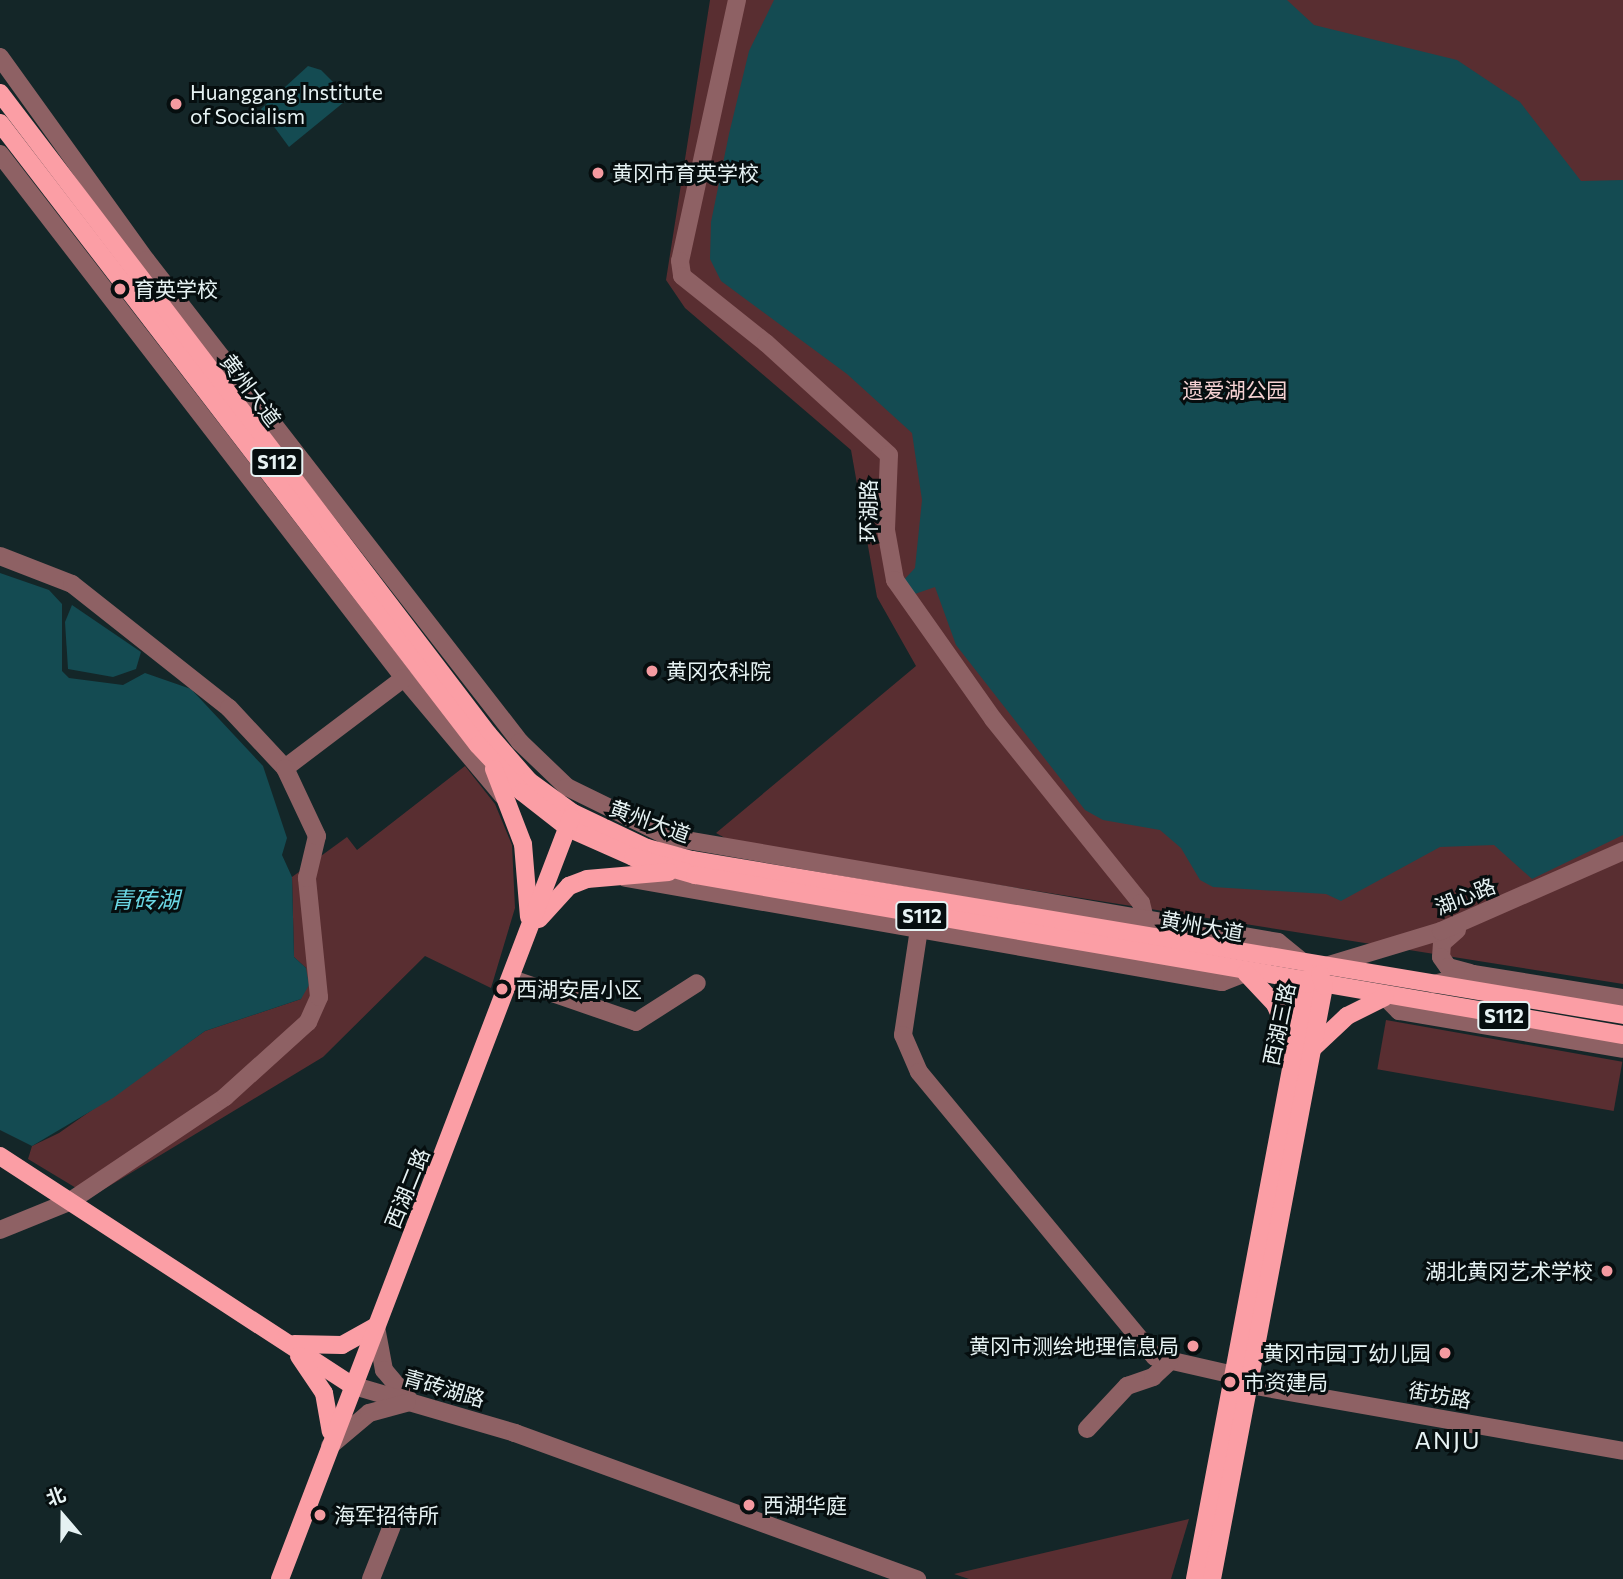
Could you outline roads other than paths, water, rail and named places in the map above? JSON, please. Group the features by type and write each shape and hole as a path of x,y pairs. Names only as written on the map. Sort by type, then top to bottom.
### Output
{"main road":[{"name":"黄州大道","path":"0,93 488,734 529,781 571,820 647,848 692,860 1148,948 1246,973 1430,985 1623,1015"},
{"name":"黄州大道","path":"0,123 490,759 571,820 679,871 1314,976 1385,997 1623,1035"},
{"path":"490,759 529,871 528,933"},
{"name":"西湖二路","path":"280,1579 351,1385 512,979 571,820"},
{"path":"528,933 569,886 616,876 679,871"},
{"path":"1246,973 1275,1004 1303,1051 1347,1016 1385,997"},
{"name":"西湖三路","path":"1212,1579 1242,1380 1303,1051 1314,976"},
{"name":"青砖湖路","path":"0,1156 351,1385"},
{"path":"288,1343 342,1345 376,1326"},
{"path":"288,1343 324,1393 331,1416 330,1446"},
{"name":"西湖三路","path":"1195,1579 1242,1380"}],"street":[{"name":"环湖路","path":"737,0 680,261 682,276 889,455 886,530 895,580 993,719 1142,903 1148,921 1148,948"},
{"path":"0,57 254,400 520,742 567,787 669,837 1278,942 1314,976"},
{"path":"0,154 404,678 506,799"},
{"path":"0,556 72,584 208,691 285,768 317,835 307,878 319,985 315,1011 299,1035 225,1097 69,1202 0,1230"},
{"path":"285,768 404,678"},
{"name":"湖心路","path":"1314,976 1481,914 1623,851"},
{"path":"616,876 1223,982 1246,973"},
{"path":"1481,914 1447,936 1440,947 1446,965 1473,974 1623,998"},
{"path":"919,929 903,1035 919,1072 1155,1357 1169,1362 1153,1377 1127,1386 1087,1429"},
{"path":"1430,985 1473,974"},
{"path":"512,979 636,1021 697,983"},
{"path":"1385,997 1399,1011 1623,1049"},
{"path":"330,1446 369,1413 412,1403 384,1370 376,1326"},
{"name":"街坊路","path":"1169,1362 1242,1380 1623,1451"},
{"name":"青砖湖路","path":"351,1385 515,1433 917,1579"},
{"path":"371,1579 395,1518"}],"water":[{"name":"遗爱湖公园","path":"774,0 1287,0 1314,25 1457,60 1520,102 1581,181 1623,180 1623,835 1532,879 1494,845 1440,847 1341,901 1326,894 1213,887 1200,880 1181,848 1160,830 1103,820 1085,810 956,645 935,587 912,595 901,583 915,568 922,500 912,433 847,374 721,281 710,259 711,222 749,51"},
{"path":"308,66 321,70 349,98 289,147 261,109"},
{"name":"青砖湖","path":"0,573 49,590 62,604 62,671 69,678 123,685 145,673 191,689 263,766 287,838 282,855 292,877 294,957 306,968 309,985 301,999 205,1031 113,1098 32,1146 0,1130"},
{"path":"72,605 141,652 136,669 113,677 68,669 65,622"}],"place":[{"name":"Huanggang Institute of Socialism","path":"176,104"},
{"name":"黄冈市育英学校","path":"598,173"},
{"name":"育英学校","path":"120,289"},
{"name":"黄冈农科院","path":"652,671"},
{"name":"西湖安居小区","path":"502,989"},
{"name":"湖北黄冈艺术学校","path":"1607,1271"},
{"name":"黄冈市测绘地理信息局","path":"1193,1346"},
{"name":"黄冈市园丁幼儿园","path":"1445,1353"},
{"name":"市资建局","path":"1230,1382"},
{"name":"西湖华庭","path":"749,1505"},
{"name":"海军招待所","path":"320,1515"}],"district":[{"name":"ANJU","path":"1448,1440"}]}
